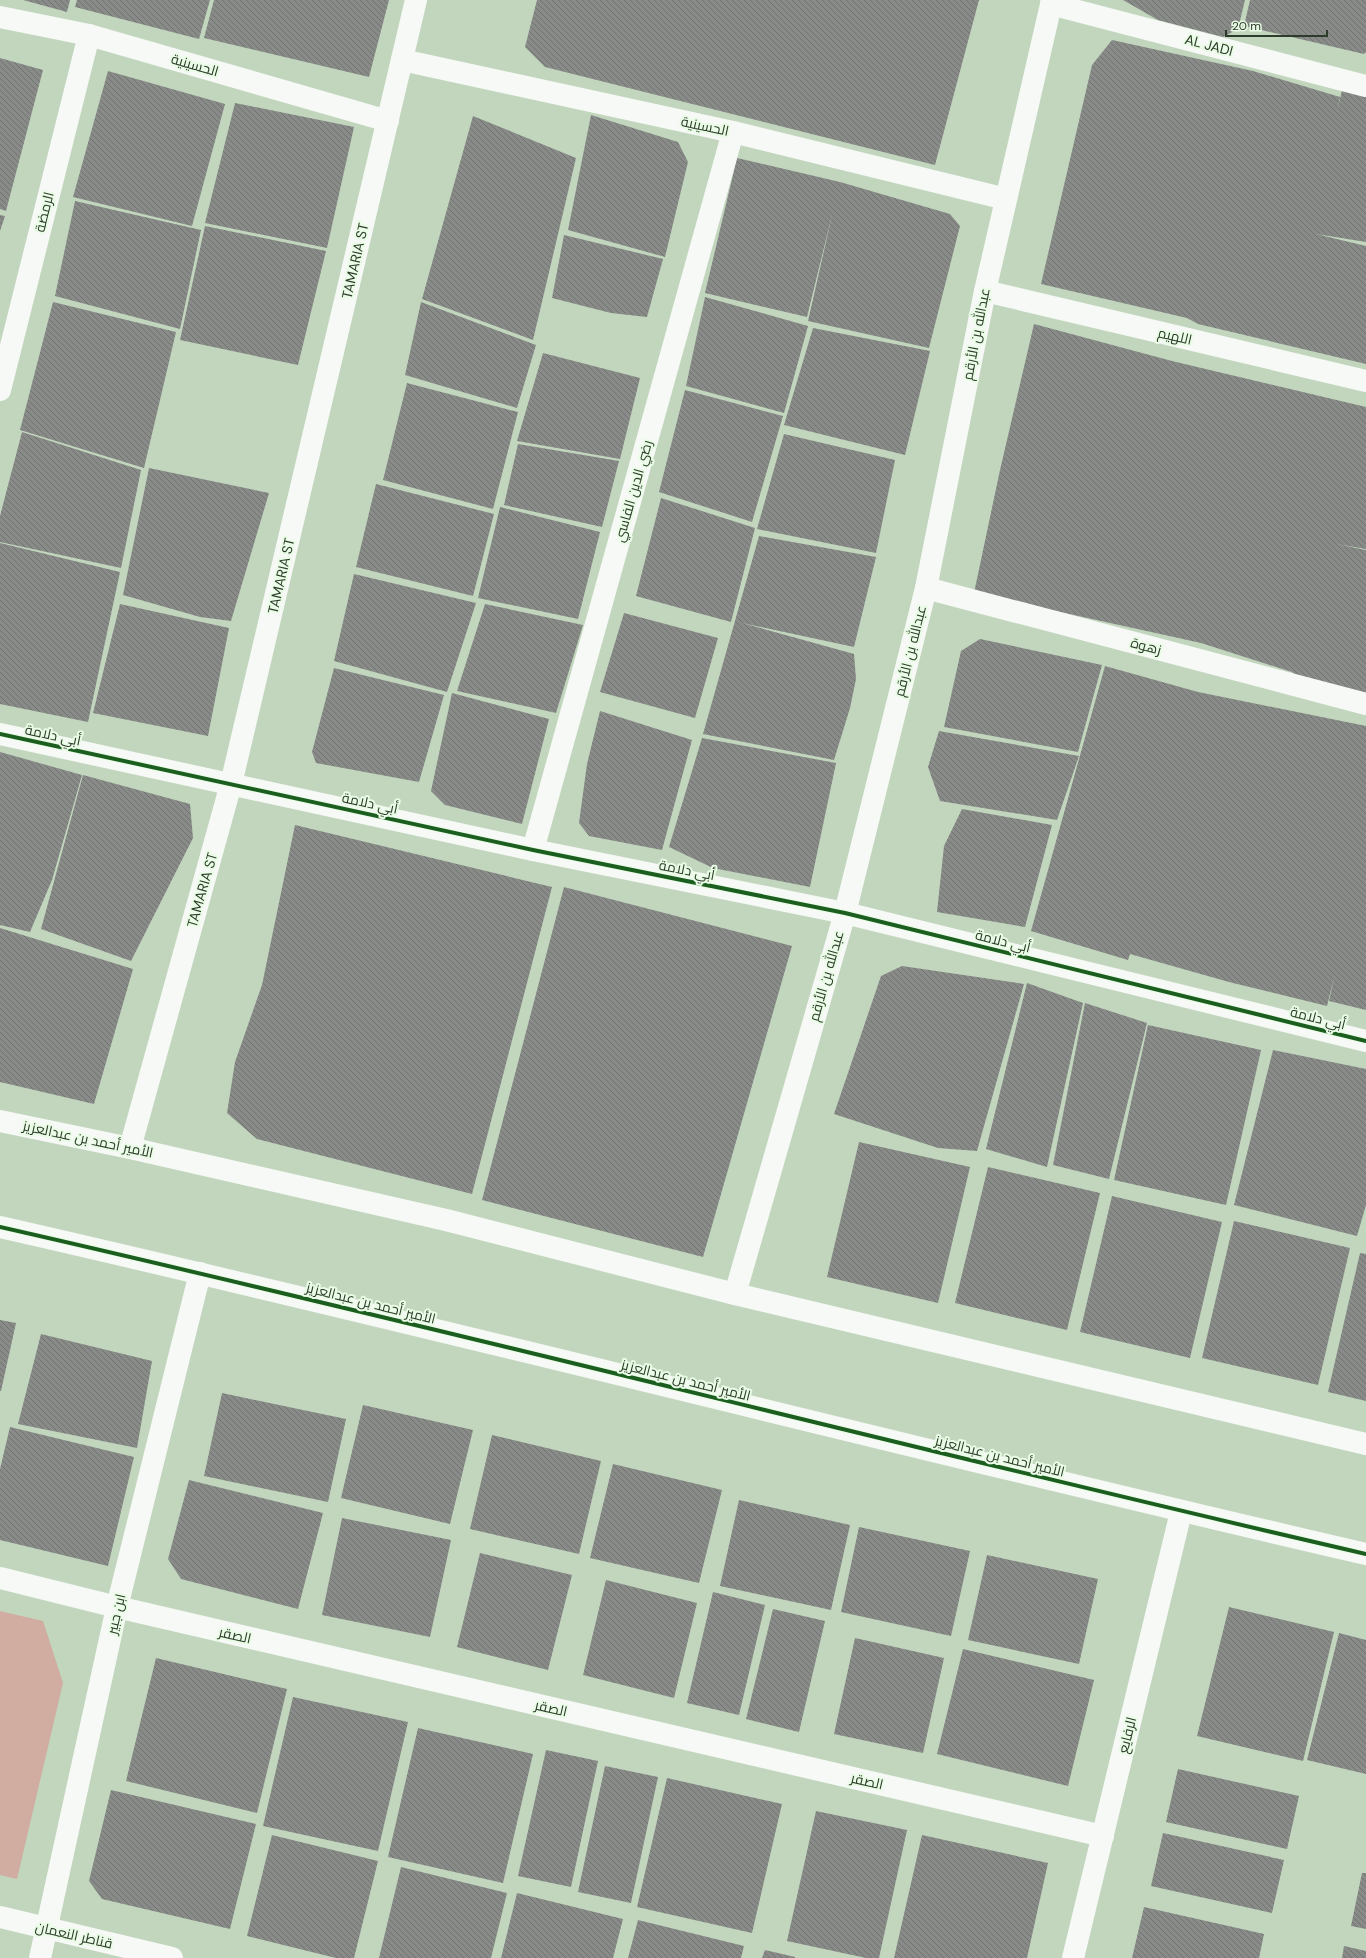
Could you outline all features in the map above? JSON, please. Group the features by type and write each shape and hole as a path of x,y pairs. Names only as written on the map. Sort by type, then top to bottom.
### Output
{"street":[{"name":"TAMARIA ST","path":"130,1148 231,784 416,0"},
{"name":"AL JADI","path":"1052,2 1366,86"},
{"name":"عبدالله بن الأرقم","path":"735,1294 845,913 926,588 985,291 1052,2"},
{"name":"الحسينية","path":"0,17 89,35 388,121"},
{"name":"الرمضة","path":"0,390 89,35"},
{"name":"الحسينية","path":"402,60 733,132 1006,199"},
{"name":"رضي الدين الفاسي","path":"533,850 733,132"},
{"name":"اللهيم","path":"985,291 1366,381"},
{"name":"زهوة","path":"926,588 1366,704"},
{"name":"أبي دلامة","path":"0,734 533,850 845,913 1366,1041"},
{"name":"الأمير أحمد بن عبدالعزيز","path":"0,1120 446,1220 735,1294 1366,1444"},
{"name":"الأمير أحمد بن عبدالعزيز","path":"0,1227 200,1273 1181,1512 1366,1554"},
{"name":"ابن جبير","path":"40,1958 117,1607 200,1273"},
{"name":"الرفايع","path":"1073,1958 1181,1512"},
{"name":"الصقر","path":"0,1578 117,1607 1102,1836"},
{"name":"قناطر النعمان","path":"0,1917 172,1958"}],"shaded area":[{"path":"0,1611 43,1621 63,1683 17,1879 0,1875"}],"building":[{"path":"23,0 70,0 67,12"},
{"path":"77,0 210,0 199,39 75,7"},
{"path":"214,0 389,0 369,77 204,38"},
{"path":"537,0 979,0 935,165 545,67 525,47"},
{"path":"1123,0 1245,0 1238,29 1223,37 1158,20"},
{"path":"1250,0 1366,0 1366,52 1364,54 1244,26"},
{"path":"1112,40 1253,71 1340,97 1337,112 1342,90 1366,96 1366,242 1316,234 1366,246 1366,364 1198,324 1187,318 1041,284 1092,65"},
{"path":"0,58 43,70 6,211 0,209"},
{"path":"108,71 225,104 192,226 73,197"},
{"path":"235,103 354,127 327,248 205,223"},
{"path":"591,115 678,142 688,162 665,257 568,230"},
{"path":"473,116 576,158 533,340 422,299"},
{"path":"737,158 840,182 950,214 960,226 929,348 808,321 833,211 807,317 705,293"},
{"path":"75,201 201,230 180,329 55,296"},
{"path":"0,215 5,216 0,231"},
{"path":"205,226 326,251 298,365 180,340"},
{"path":"564,235 663,259 647,317 611,313 552,298"},
{"path":"705,297 808,326 784,413 686,386"},
{"path":"53,302 176,332 144,468 20,430"},
{"path":"421,302 536,345 517,408 405,375"},
{"path":"1034,324 1172,361 1366,407 1366,549 1336,544 1366,550 1366,698 1306,683 1292,672 1201,643 974,593 1000,470"},
{"path":"813,328 930,351 905,455 784,425"},
{"path":"543,353 640,378 620,459 517,441"},
{"path":"407,383 518,412 493,509 383,480"},
{"path":"685,390 783,416 752,522 659,492"},
{"path":"22,432 141,470 121,568 0,542 0,516"},
{"path":"784,434 895,460 876,553 757,529"},
{"path":"518,444 619,461 602,527 504,505"},
{"path":"149,468 269,493 231,621 200,617 123,595"},
{"path":"376,484 494,514 473,596 356,567"},
{"path":"661,498 755,528 731,622 636,596"},
{"path":"500,507 600,532 578,619 478,598"},
{"path":"759,536 876,557 854,647 742,623 854,654 856,679 850,708 834,760 703,734"},
{"path":"0,543 120,572 88,722 0,704"},
{"path":"354,574 476,603 447,692 334,661"},
{"path":"120,604 229,628 208,736 93,713"},
{"path":"485,604 583,625 556,713 457,691"},
{"path":"624,613 718,638 695,718 600,692"},
{"path":"980,639 1102,665 1078,752 944,727 961,651"},
{"path":"1105,666 1198,692 1366,726 1366,1010 1329,1001 1335,974 1327,1006 1229,982 1130,954 1128,960 1031,931"},
{"path":"334,668 444,695 419,782 316,763 312,752"},
{"path":"452,693 549,719 522,824 445,805 431,791"},
{"path":"600,711 692,740 662,850 589,836 579,823 587,764"},
{"path":"939,731 1079,756 1057,820 940,801 928,767"},
{"path":"702,738 836,763 810,887 713,868 669,847"},
{"path":"0,752 82,775 52,880 30,932 0,925"},
{"path":"83,775 190,804 193,838 131,961 41,929"},
{"path":"962,809 1052,825 1025,927 937,912 944,846"},
{"path":"295,825 552,887 472,1194 257,1139 227,1113 235,1062 262,985"},
{"path":"564,887 792,946 703,1257 482,1200"},
{"path":"0,928 133,969 94,1104 0,1082"},
{"path":"902,966 1024,984 977,1151 938,1148 834,1114 881,976"},
{"path":"1027,983 1083,1003 1047,1167 986,1149"},
{"path":"1085,1003 1147,1023 1109,1179 1053,1165"},
{"path":"1148,1025 1261,1050 1226,1205 1114,1180"},
{"path":"1273,1050 1366,1069 1366,1205 1357,1236 1234,1205"},
{"path":"859,1142 970,1167 938,1303 827,1277"},
{"path":"988,1167 1100,1193 1067,1330 955,1303"},
{"path":"1112,1196 1222,1222 1190,1358 1080,1332"},
{"path":"1234,1221 1350,1248 1318,1385 1202,1358"},
{"path":"1360,1253 1366,1254 1366,1401 1328,1392"},
{"path":"0,1320 16,1323 1,1391 0,1391"},
{"path":"41,1334 152,1361 137,1448 18,1424"},
{"path":"222,1393 346,1419 328,1502 204,1476"},
{"path":"363,1405 473,1430 450,1524 341,1498"},
{"path":"10,1427 134,1457 108,1566 0,1540 0,1469"},
{"path":"492,1435 601,1461 579,1554 470,1529"},
{"path":"613,1464 722,1490 699,1583 590,1558"},
{"path":"189,1480 323,1513 298,1609 181,1579 168,1559"},
{"path":"739,1500 850,1525 831,1610 720,1586"},
{"path":"342,1518 451,1540 430,1637 322,1615"},
{"path":"859,1527 970,1551 951,1636 841,1612"},
{"path":"480,1553 572,1575 548,1670 457,1647"},
{"path":"987,1555 1098,1579 1079,1664 968,1640"},
{"path":"606,1580 697,1603 674,1698 583,1675"},
{"path":"713,1592 765,1605 739,1715 687,1703"},
{"path":"1229,1607 1334,1632 1303,1761 1197,1736"},
{"path":"773,1609 825,1621 799,1732 746,1719"},
{"path":"1339,1633 1366,1640 1366,1774 1307,1760"},
{"path":"855,1638 944,1658 923,1753 834,1734"},
{"path":"963,1649 1094,1680 1068,1786 937,1754"},
{"path":"156,1658 287,1689 257,1813 126,1781"},
{"path":"293,1697 408,1722 378,1851 263,1826"},
{"path":"418,1728 533,1754 503,1883 388,1857"},
{"path":"546,1750 598,1761 571,1887 518,1876"},
{"path":"605,1766 658,1777 631,1903 578,1892"},
{"path":"1178,1769 1299,1796 1287,1849 1166,1822"},
{"path":"667,1778 782,1804 752,1933 637,1907"},
{"path":"111,1790 256,1824 230,1929 102,1899 89,1881"},
{"path":"816,1811 907,1830 879,1958 866,1958 787,1941"},
{"path":"1163,1833 1284,1860 1272,1913 1151,1886"},
{"path":"272,1835 378,1861 354,1958 336,1958 247,1936"},
{"path":"922,1835 1048,1863 1027,1958 894,1958"},
{"path":"401,1867 507,1893 491,1958 379,1958"},
{"path":"1362,1873 1366,1873 1366,1929 1351,1926"},
{"path":"517,1893 623,1919 613,1958 501,1958"},
{"path":"1144,1907 1264,1934 1259,1958 1132,1958"},
{"path":"638,1920 744,1946 741,1958 628,1958"},
{"path":"1344,1946 1366,1951 1366,1958 1342,1958"},
{"path":"765,1950 795,1957 795,1958 762,1958"}],"cycle path":[{"path":"0,734 533,850 845,913 1366,1041"},
{"path":"0,1227 342,1307 1024,1473 1366,1554"}]}
